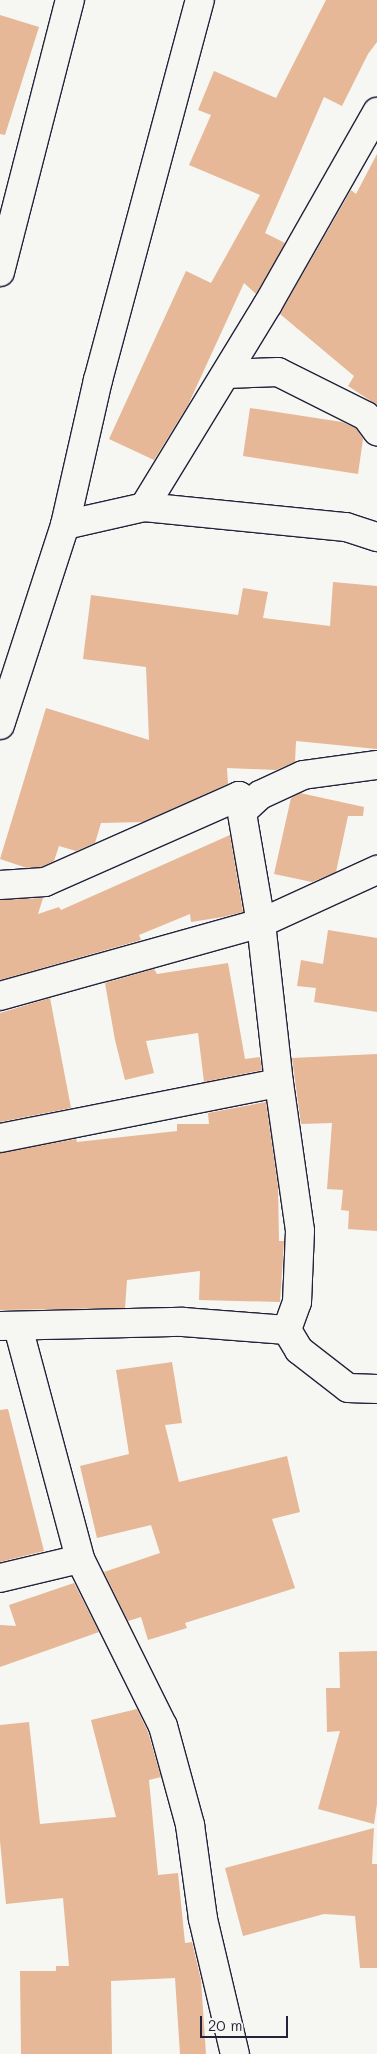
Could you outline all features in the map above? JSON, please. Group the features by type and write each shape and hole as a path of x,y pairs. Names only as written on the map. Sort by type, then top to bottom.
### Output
{"street":[{"path":"0,272 70,0"},
{"path":"0,725 65,525 98,380 200,0"},
{"path":"144,507 226,374 377,112"},
{"path":"226,374 278,372 366,416 377,431"},
{"path":"65,525 144,507 346,527 377,537"},
{"path":"238,796 245,809 260,795 303,775 377,765"},
{"path":"0,885 45,882 238,796"},
{"path":"238,796 261,923 279,1083 300,1231 297,1302 287,1330"},
{"path":"0,996 261,923 377,870"},
{"path":"0,1138 279,1083"},
{"path":"235,2054 203,1919 190,1825 163,1726 80,1559 9,1327 182,1322 287,1330"},
{"path":"287,1330 299,1350 348,1388 377,1389"},
{"path":"0,1578 80,1559"}],"building":[{"path":"326,0 377,0 377,42 368,54 342,106 324,97 265,233 285,243 256,294 244,283 188,405 154,460 109,439 186,271 211,283 260,195 189,165 211,115 198,110 214,71 276,98"},
{"path":"0,15 39,27 5,135 0,134"},
{"path":"377,154 377,405 348,386 354,376 280,314 351,190 356,194"},
{"path":"250,408 342,422 356,428 363,439 358,474 243,456"},
{"path":"333,582 377,586 377,749 296,741 295,762 276,770 227,768 228,784 143,822 101,823 95,843 76,851 59,846 54,861 41,867 27,868 0,859 46,708 149,740 146,667 83,659 91,595 238,615 243,588 268,592 263,618 330,626"},
{"path":"300,793 364,807 363,816 348,816 336,872 312,882 274,874 291,798"},
{"path":"230,835 243,912 191,922 190,914 139,935 141,940 0,980 0,900 43,898 38,914 59,907 61,910"},
{"path":"328,930 377,938 377,1012 314,1002 316,988 297,986 301,960 323,964"},
{"path":"228,963 245,1059 260,1057 262,1070 204,1082 198,1033 146,1041 154,1073 125,1080 115,1040 105,983 154,969 157,974"},
{"path":"50,998 71,1108 0,1122 0,1013"},
{"path":"377,1054 377,1231 348,1229 349,1211 341,1210 343,1190 327,1189 332,1123 301,1124 292,1058"},
{"path":"266,1102 278,1186 279,1241 284,1241 280,1302 199,1300 200,1271 127,1280 125,1308 0,1310 0,1153 76,1139 77,1142 177,1131 177,1124 209,1124 208,1113"},
{"path":"172,1362 182,1423 165,1425 179,1482 287,1456 300,1512 272,1519 295,1588 185,1623 187,1628 148,1640 141,1617 128,1621 104,1572 160,1553 151,1525 97,1538 80,1466 129,1454 116,1370"},
{"path":"8,1409 44,1551 0,1562 0,1410"},
{"path":"74,1583 99,1632 0,1667 0,1625 16,1626 9,1605"},
{"path":"377,1651 377,1804 374,1824 318,1809 340,1731 327,1732 326,1688 340,1688 339,1652"},
{"path":"137,1709 148,1732 161,1777 149,1780 158,1875 178,1873 185,1943 192,1942 201,1980 206,2054 180,2054 175,1978 111,1981 112,2054 21,2054 20,1971 56,1971 56,1966 69,1966 63,1898 6,1904 0,1841 0,1725 29,1722 40,1824 116,1817 91,1720"},
{"path":"374,1828 372,1864 377,1864 377,1968 360,1968 355,1916 324,1914 243,1936 225,1868"}]}
